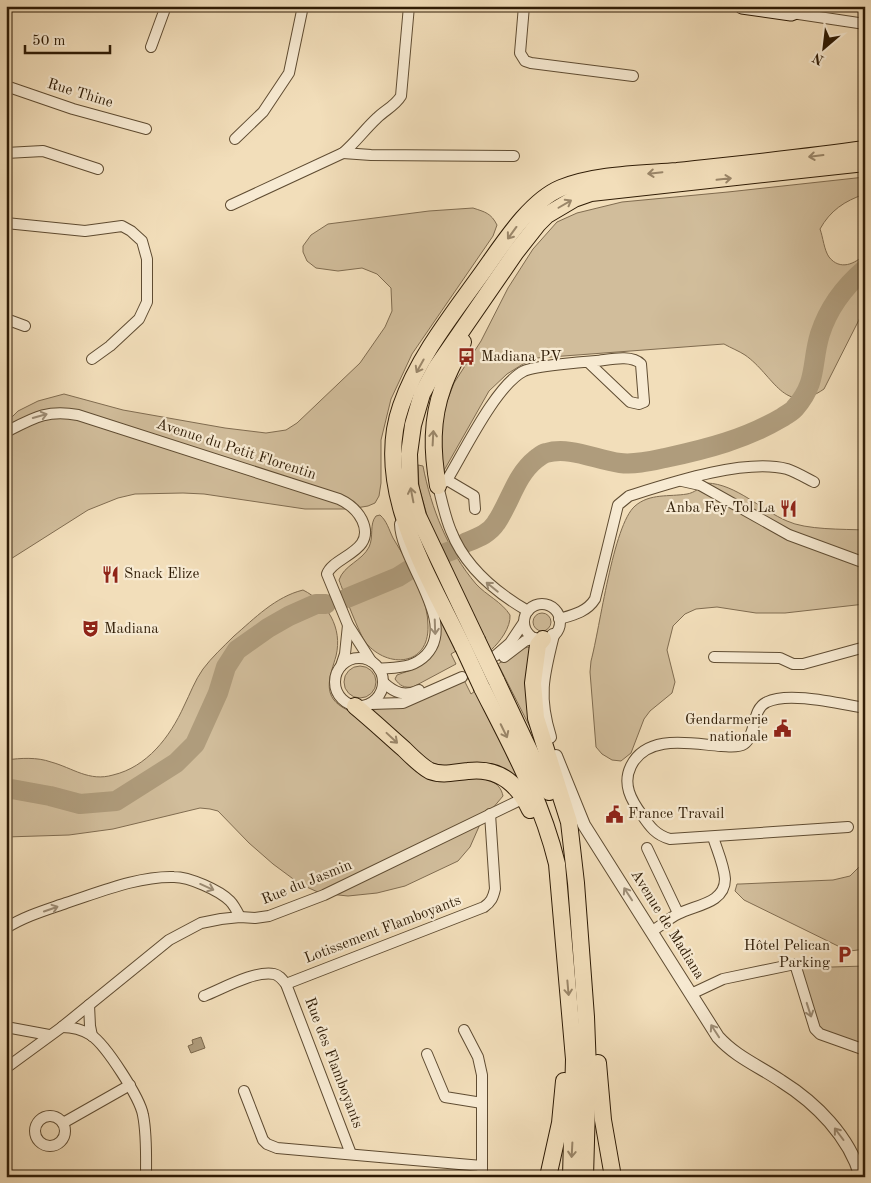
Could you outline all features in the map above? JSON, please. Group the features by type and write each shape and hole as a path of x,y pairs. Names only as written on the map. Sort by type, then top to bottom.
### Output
{"main road":[{"path":"742,6 791,13 809,6"},
{"path":"576,883 562,828 547,788 489,684 470,644 431,576 400,508 394,475 393,448 400,408 414,377 445,323 516,227 548,195 560,189 591,180 784,160 865,149"},
{"path":"417,547 418,516 410,485 409,454 413,425 422,394 436,368 516,252 538,224 553,211 574,198 591,193 865,163"},
{"path":"442,483 432,450 436,411 443,387 479,308"},
{"path":"544,638 538,645 533,703 540,734 569,822 576,883 588,1069 585,1177"},
{"path":"489,684 549,832 557,864 574,1059 571,1177"},
{"path":"362,705 427,769 444,774 474,770 491,772 508,780 522,794 542,844 548,866 566,958"},
{"path":"582,962 594,1027 603,1120 613,1177"},
{"path":"548,1177 560,1123 571,1014"}],"street":[{"path":"151,47 166,6"},
{"path":"235,139 263,112 289,73 303,6"},
{"path":"231,205 343,153 355,143 379,116 396,104 401,96 409,6"},
{"path":"524,6 520,53 525,60 531,63 633,76"},
{"path":"791,13 865,24"},
{"name":"Rue Thine","path":"6,86 73,109 146,129"},
{"path":"6,153 43,151 98,169"},
{"path":"343,153 371,155 514,156"},
{"path":"6,223 85,231 122,226 142,241 147,259 147,302 138,319 110,346 92,359"},
{"path":"6,319 25,326"},
{"path":"528,611 488,583 464,555 451,531 442,483 504,387 512,379 530,370 588,362 632,359 640,364 644,402 639,404 630,402 588,362"},
{"name":"Avenue du Petit Florentin","path":"6,432 36,416 58,412 78,415 349,503 358,513 365,531 358,548 327,571 348,625"},
{"path":"559,619 583,611 595,599 599,589 618,504 629,496 709,473 759,467 788,469 814,482"},
{"path":"677,481 700,485 789,535 865,563"},
{"path":"442,483 474,496 475,509"},
{"path":"379,669 410,665 417,662 428,653 434,643 436,636 431,576"},
{"path":"536,605 546,605 555,610 559,619 559,625 544,638 525,641 496,659 510,643 524,622 528,611 536,605"},
{"path":"524,622 527,632 544,638"},
{"path":"348,625 371,661 379,669 384,683 395,692 414,693 461,674 403,703 362,705 344,700 337,690 336,677 342,666 345,654 348,625"},
{"name":"Avenue de Madiana","path":"544,638 541,687 547,728 558,762 584,825 718,1037 736,1055 782,1081 807,1100 833,1125 856,1161 861,1177"},
{"path":"714,657 780,658 792,664 803,664 865,647"},
{"path":"342,666 348,661 355,659 371,661"},
{"path":"362,705 380,695 384,683"},
{"path":"848,828 670,839 654,832 637,808 626,783 632,764 640,754 652,746 661,744 693,744 734,747 744,744 750,736 757,712 767,701 792,697 865,708"},
{"name":"Rue du Jasmin","path":"6,1068 89,1006 168,940 201,923 221,918 269,916 324,895 518,801"},
{"name":"Lotissement Flamboyants","path":"286,984 484,907 490,902 494,896 495,889 490,814"},
{"path":"652,932 678,913 710,902 720,892 725,877 713,837"},
{"path":"647,848 678,913"},
{"path":"6,928 19,920 103,891 141,881 175,876 186,878 213,890 230,901 240,917"},
{"path":"691,994 723,979 794,964 815,1029 820,1034 865,1050"},
{"path":"204,996 257,975 272,974 280,976 286,984"},
{"name":"Rue des Flamboyants","path":"286,984 352,1154"},
{"path":"89,1006 92,1036"},
{"path":"6,1027 49,1035"},
{"path":"62,1027 76,1029 92,1036 115,1063 130,1085 143,1114 146,1177"},
{"path":"464,1030 478,1057 482,1075 482,1177"},
{"path":"427,1054 445,1097 482,1103"},
{"path":"63,1123 130,1085"},
{"path":"244,1091 266,1144 289,1150 482,1166"}],"shaded area":[{"path":"865,177 865,194 838,207 820,229 827,254 838,264 852,263 865,254 865,308 824,389 810,396 799,398 789,396 780,390 745,355 724,344 537,358 507,374 489,391 442,474 441,417 454,383 481,341 508,288 533,249 557,222 577,213 622,202"},
{"path":"473,208 487,214 497,225 493,236 412,354 391,399 381,440 381,483 379,496 375,503 350,509 305,509 204,494 135,494 118,498 88,510 6,562 6,423 18,411 38,401 64,394 123,410 225,428 266,433 286,430 297,423 360,363 385,327 392,311 391,288 377,274 362,268 338,271 316,268 307,261 303,252 303,246 311,235 328,224 429,211"},
{"path":"418,465 423,466 436,513 457,558 476,584 503,606 510,615 509,624 504,634 491,650 432,533 419,487"},
{"path":"707,483 718,484 728,488 795,524 865,530 865,604 785,613 756,613 717,607 696,609 685,614 673,626 667,650 675,682 672,693 650,711 644,719 631,753 621,761 612,760 602,754 596,747 590,672 608,578 620,534 627,517 635,506 641,502 653,497 690,493"},
{"path":"380,515 413,574 426,608 427,639 422,649 415,656 406,659 396,660 385,657 366,643 339,580 345,570 366,552 371,539 374,519"},
{"path":"303,590 319,601 326,609 335,626 338,646 329,683 332,696 336,702 358,717 392,747 451,772 467,777 484,779 499,787 503,796 481,822 470,847 458,861 405,886 377,893 348,896 320,893 300,884 249,843 218,811 210,809 200,808 113,829 69,835 6,837 6,760 23,758 46,760 96,777 113,775 136,765 156,749 172,729 200,673 214,656 234,636 274,603"},
{"path":"538,613 546,613 551,618 549,629 538,631 533,626 533,618"},
{"path":"439,617 456,651 451,654 456,664 413,687 402,686 395,679 397,675 426,662 436,649 440,630"},
{"path":"528,647 531,649 534,735 498,664"},
{"path":"360,666 371,671 376,682 371,693 360,698 349,693 344,682 349,671"},
{"path":"464,680 471,694 475,691 520,781 428,761 371,711 404,707"},
{"path":"865,861 865,949 850,951 842,948 744,900 735,891 737,884 833,880 850,876"},
{"path":"865,966 865,1045 819,1030 799,968"},
{"path":"201,1037 205,1048 191,1053 188,1046 193,1044 192,1040"}],"waterway":[{"path":"465,543 493,527 523,473 536,459 545,453 555,451 574,452 611,461 637,463 696,451 726,442 769,425 791,412 802,399 811,381 817,344 823,325 832,307 844,290 865,269"},
{"path":"445,553 453,550"},
{"path":"347,598 398,577 409,570"},
{"path":"6,788 80,804 116,801 176,763 195,744 218,693 226,667 237,650 289,616 316,604 326,604"}],"tunnel":[{"path":"462,677 497,661"}],"place":[{"name":"Madiana PV","path":"467,357"},
{"name":"Anba Fey Tol La","path":"789,508"},
{"name":"Snack Elize","path":"110,574"},
{"name":"Madiana","path":"90,629"},
{"name":"Gendarmerie nationale","path":"782,729"},
{"name":"France Travail","path":"614,814"},
{"name":"Hôtel Pelican Parking","path":"844,955"}]}
